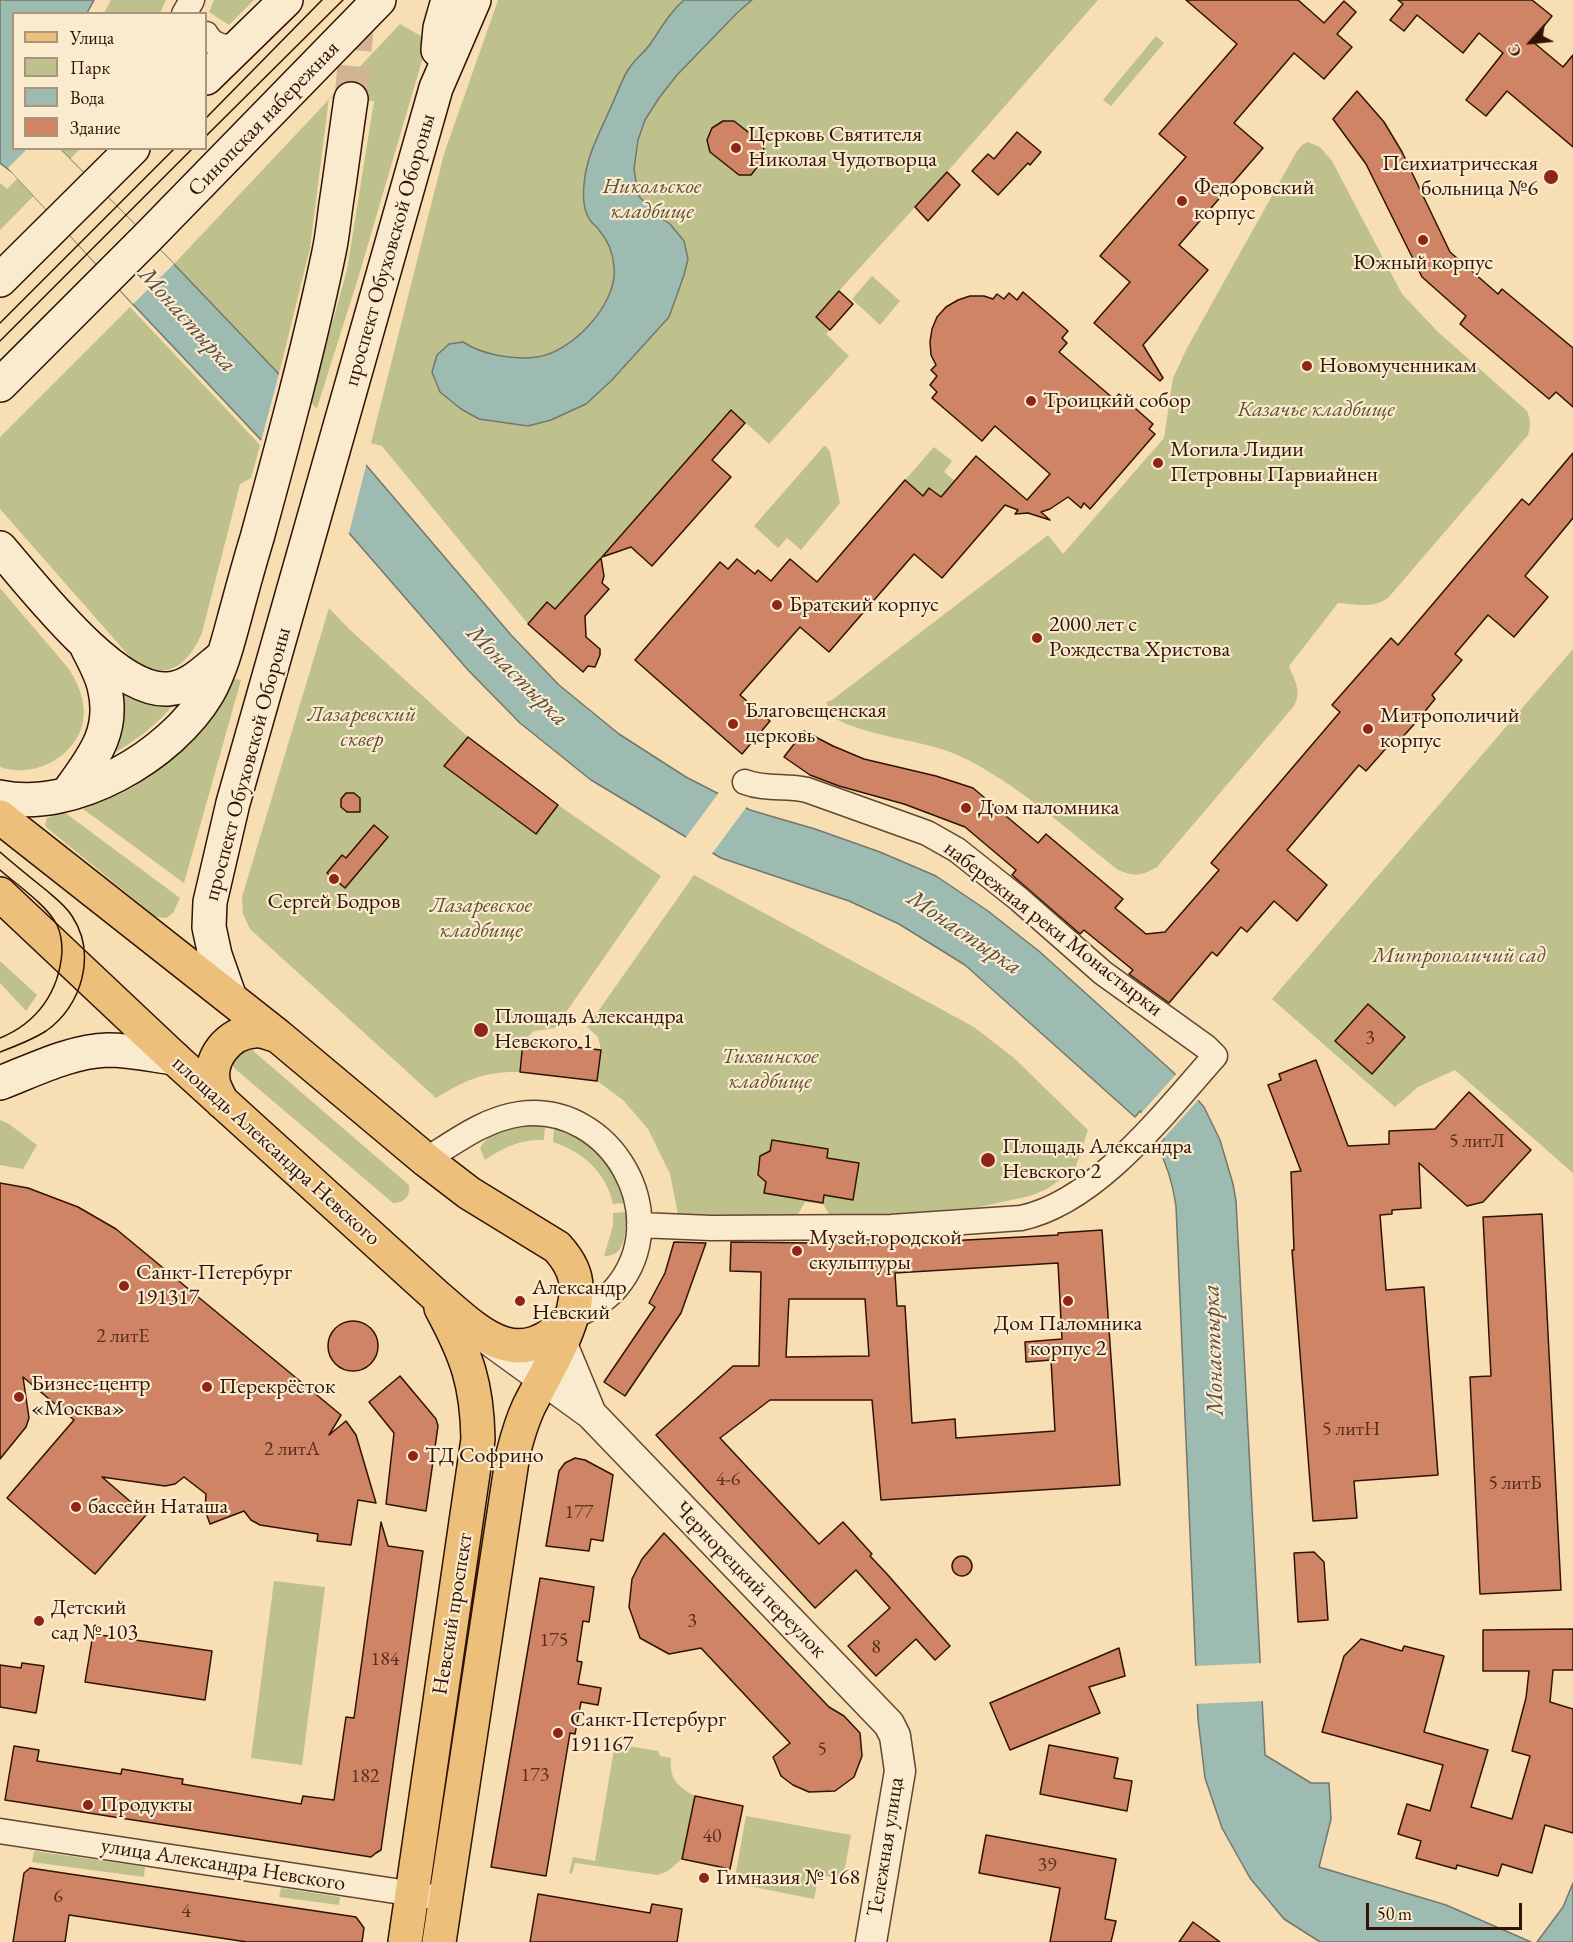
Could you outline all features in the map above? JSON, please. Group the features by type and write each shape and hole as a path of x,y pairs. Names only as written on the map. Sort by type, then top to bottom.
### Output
{"main road":[{"path":"207,77 286,0"},
{"name":"Синопская набережная","path":"0,385 379,0"},
{"name":"проспект Обуховской Обороны","path":"436,87 440,28 448,0"},
{"name":"проспект Обуховской Обороны","path":"230,998 215,955 209,927 210,902 233,802 312,531 343,413 436,87 474,0"},
{"path":"0,796 14,800 34,800 67,794 113,776 142,760 164,743 185,722 208,693 225,655 271,486 330,250 351,99"},
{"path":"0,280 116,162"},
{"path":"0,548 86,645 133,681 151,688 177,688 198,677 225,655"},
{"path":"67,794 96,753 104,735 106,703 104,684 86,645"},
{"path":"0,817 278,1036 426,1160 469,1193 548,1240 570,1264 576,1285 576,1296 566,1330"},
{"name":"площадь Александра Невского","path":"0,894 222,1102 478,1332 502,1343 524,1346 545,1340 566,1330"},
{"path":"222,1102 214,1086 213,1069 224,1046 246,1032 263,1031 278,1036"},
{"path":"0,1083 85,1053 107,1050 174,1058"},
{"name":"Невский проспект","path":"405,1942 478,1439 474,1391 469,1367 460,1344 434,1294"},
{"name":"Невский проспект","path":"439,1942 511,1463 525,1416 566,1330"}],"street":[{"path":"207,36 209,40 222,47 237,48"},
{"name":"набережная реки Монастырки","path":"639,1225 711,1228 891,1227 1037,1215 1076,1193 1116,1164 1212,1060 1206,1047 1103,973 1020,900 957,850 927,833 807,790 794,787 757,787 745,782"},
{"name":"площадь Александра Невского","path":"426,1160 486,1124 508,1116 523,1114 551,1115 587,1128 602,1139 621,1162 636,1193 639,1225 636,1249 628,1269 616,1288 566,1330"},
{"name":"Чернорецкий переулок","path":"566,1330 591,1414"},
{"name":"Чернорецкий переулок","path":"478,1332 591,1414 889,1724 895,1736 898,1752"},
{"name":"Тележная улица","path":"871,1942 900,1771 898,1752"},
{"name":"улица Александра Невского","path":"0,1831 446,1899"}],"green space":[{"path":"111,0 166,0 160,12 105,12"},
{"path":"214,0 254,0 229,25 209,12"},
{"name":"Никольское кладбище","path":"498,0 1098,0 947,172 816,316 830,330 826,334 849,356 769,444 732,410 555,609 528,624 382,446 371,443 444,154"},
{"path":"400,24 428,40 359,275 311,427 304,425 347,270 374,101 330,98"},
{"path":"1156,36 1164,43 1111,106 1103,100"},
{"path":"329,100 310,248 279,374 174,264"},
{"name":"Казачье кладбище","path":"1308,142 1320,147 1332,161 1402,294 1437,331 1527,411 1530,421 1529,432 1388,598 1370,605 1338,603 1289,666 1298,691 1294,706 1157,867 1142,874 1129,874 1118,870 1035,803 990,772 945,750 844,723 834,716 826,702 832,700 1048,535 1063,554 1164,438 1173,378 1187,348 1297,151"},
{"path":"46,150 79,150 0,230 0,183 7,189"},
{"path":"872,276 900,301 880,325 852,299"},
{"path":"130,307 260,445 251,478 240,484 202,633 182,663 164,670 142,665 130,657 0,509 0,437"},
{"path":"824,446 830,452 840,503 801,550 787,538 778,548 754,526"},
{"path":"934,447 952,461 944,472 955,481 941,497 930,488 923,496 905,480"},
{"path":"0,588 69,669 78,685 83,703 83,719 79,734 71,747 46,765 31,769 15,770 0,767"},
{"name":"Лазаревское кладбище","path":"329,608 468,737 558,805 661,876 555,1028 534,1031 523,1041 520,1072 496,1073 476,1078 436,1098 250,929 243,914 242,897","holes":["346,793 354,793 360,798 360,806 355,812 347,812 341,807 341,799","342,855 360,870 327,873"]},
{"name":"Митрополичий сад","path":"1573,649 1573,1173 1455,1070 1418,1087 1395,1107 1272,999"},
{"path":"234,679 241,680 184,883 83,809 140,783 173,759 200,730"},
{"path":"117,690 138,699 174,704 142,734 106,758"},
{"path":"64,812 180,898 173,913 166,918 156,917 47,828 45,825 47,818"},
{"name":"Тихвинское кладбище","path":"694,875 974,1027 1014,1058 1088,1130 1075,1169 1047,1189 1030,1196 979,1207 890,1214 829,1214 823,1204 805,1202 797,1216 678,1214 670,1174 648,1129 623,1100 597,1081 601,1050 598,1037 587,1027"},
{"path":"0,961 37,995 26,1011 0,983"},
{"path":"241,1047 251,1049 409,1185 406,1198 393,1203 234,1068 231,1060"},
{"path":"0,1120 37,1145 23,1169 0,1165"},
{"path":"545,1126 544,1140 513,1145 485,1160 480,1148 489,1138 515,1128"},
{"path":"554,1128 584,1141 608,1161 620,1183 625,1203 613,1204 605,1182 592,1165 574,1151 553,1142"},
{"path":"626,1212 624,1241 621,1247 612,1255 604,1256 613,1226 613,1213"},
{"path":"274,1581 325,1587 302,1765 251,1758"},
{"path":"615,1744 658,1751 660,1756 671,1758 673,1777 676,1782 695,1796 682,1859 668,1871 658,1875 575,1863 572,1874 569,1873 573,1857 595,1861"},
{"path":"746,1816 851,1835 843,1879 819,1875 814,1899 734,1883"},
{"path":"34,1851 145,1867 144,1877 32,1862"},
{"path":"281,1888 340,1897 339,1905 279,1897"}],"water":[{"name":"Монастырка","path":"0,0 94,0 88,12 12,12 12,150 61,150 366,465 511,635 559,685 619,734 686,777 750,810 815,829 880,852 936,876 988,911 1040,952 1173,1072 1204,1107 1220,1140 1236,1201 1265,1755 1311,1783 1329,1783 1331,1819 1319,1867 1446,1905 1531,1942 1320,1942 1284,1919 1250,1878 1222,1828 1205,1778 1198,1719 1176,1206 1170,1176 1157,1146 1164,1139 1140,1111 1135,1117 965,965 899,924 849,901 721,858 591,780 520,723 468,670 349,533 128,299 13,173 0,163"},
{"path":"684,0 752,0 677,75 645,120 638,140 634,169 638,195 653,212 670,224 684,241 688,259 669,317 611,381 586,404 551,420 528,426 479,419 461,409 440,392 432,372 437,355 449,344 463,342 499,356 537,357 551,353 578,336 601,310 609,296 614,267 605,238 587,215 584,205 584,181 587,166 597,137 625,74"},
{"path":"1573,1883 1573,1942 1537,1942 1563,1907"}],"pier":[{"path":"26,150 61,150 174,264 133,304 8,168"},
{"path":"280,370 367,462 348,537 260,445"},
{"path":"720,791 748,805 711,855 684,840"},
{"path":"1178,1072 1200,1098 1155,1148 1160,1139 1140,1116 1135,1120"},
{"path":"1263,1663 1265,1701 1194,1704 1193,1666"}],"building":[{"name":"Федоровский корпус","path":"1186,0 1298,0 1324,23 1344,1 1356,12 1337,34 1352,47 1324,79 1294,53 1234,123 1263,148 1179,245 1208,270 1143,345 1163,378 1160,381 1094,323 1130,282 1100,256 1186,157 1159,134 1237,44"},
{"path":"1398,0 1532,0 1552,16 1532,41 1563,67 1573,55 1573,147 1507,91 1486,116 1466,100 1503,53 1479,33 1463,53 1417,15 1404,31 1390,20 1403,4"},
{"name":"Южный корпус","path":"1357,91 1384,122 1402,152 1450,252 1498,294 1502,289 1573,348 1573,407 1556,392 1549,399 1460,324 1466,316 1422,277 1366,164 1333,119"},
{"name":"Церковь Святителя Николая Чудотворца","path":"723,121 734,121 762,143 766,156 751,175 739,175 710,152 707,140 712,128"},
{"path":"1017,132 1041,152 998,195 972,171 988,154 994,159"},
{"path":"947,172 960,185 928,221 915,207"},
{"path":"839,291 853,304 830,330 816,317"},
{"path":"1023,292 1068,331 1062,338 1067,343 1059,352 1114,399 1119,394 1153,424 1149,429 1155,434 1090,509 1084,503 1081,508 1068,497 1041,512 1050,520 1028,513 1015,514 1018,510 1005,505 942,578 914,554 829,652 800,627 740,695 770,721 742,754 635,660 720,562 728,569 737,559 755,574 758,570 771,581 790,559 817,582 905,480 923,496 929,488 941,497 976,456 1027,500 1050,474 995,426 982,441 932,398 937,392 930,385 937,376 931,370 936,365 931,355 932,329 937,317 946,307 970,296 984,296 993,299 997,294 1004,299 1009,293 1017,300"},
{"path":"731,410 745,423 712,460 731,477 652,566 631,547 602,557"},
{"name":"Митрополичий корпус","path":"1573,453 1573,518 1525,576 1548,597 1514,637 1488,615 1455,654 1462,660 1432,695 1435,699 1417,721 1400,740 1396,737 1366,771 1359,765 1287,850 1327,885 1297,921 1274,901 1247,932 1241,927 1217,956 1212,952 1169,1003 1129,974 1133,970 1084,930 1080,934 1012,875 1016,870 965,827 904,804 839,786 810,775 784,757 804,731 864,759 936,776 973,788 1038,843 1046,834 1123,899 1115,908 1146,934 1165,932 1219,870 1211,863 1340,712 1332,705 1391,638 1398,645 1522,499 1529,505"},
{"path":"601,558 604,576 602,583 609,589 585,616 586,637 600,649 600,655 595,667 588,666 583,672 528,624 547,602 555,609"},
{"path":"468,737 558,805 536,834 444,766"},
{"path":"346,793 354,793 360,798 360,812 347,812 341,807 341,799"},
{"path":"374,825 388,837 345,888 327,873 342,855 346,858"},
{"path":"1368,1004 1405,1037 1372,1074 1335,1041"},
{"path":"523,1041 601,1050 597,1081 520,1072"},
{"path":"1316,1060 1348,1146 1389,1144 1389,1131 1435,1129 1469,1092 1531,1150 1483,1202 1467,1206 1419,1163 1421,1208 1392,1210 1392,1214 1380,1215 1386,1290 1424,1287 1438,1475 1354,1481 1357,1518 1313,1521 1292,1250 1294,1250 1291,1172 1301,1171 1268,1085 1281,1080 1279,1074"},
{"path":"772,1140 828,1149 827,1158 859,1163 853,1200 824,1195 823,1203 764,1193 766,1182 758,1175 760,1156 770,1151"},
{"path":"0,1183 28,1188 78,1207 116,1229 341,1415 329,1435 346,1421 356,1435 376,1503 358,1500 351,1545 317,1541 318,1534 260,1525 251,1520 244,1511 210,1524 205,1510 206,1494 184,1477 175,1484 165,1486 102,1477 146,1515 95,1574 7,1498 74,1420 23,1377 29,1418 26,1427 0,1459"},
{"path":"1542,1214 1561,1590 1480,1594 1470,1377 1491,1376 1483,1217"},
{"path":"1102,1230 1120,1485 881,1500 872,1400 770,1400 720,1438 819,1544 843,1522 950,1646 935,1660 916,1639 876,1676 848,1646 890,1608 856,1570 815,1608 656,1435 733,1366 759,1366 761,1272 730,1271 731,1242 893,1244 1058,1235 1058,1233","holes":["1058,1263 1062,1339 1025,1342 1026,1362 1051,1360 1055,1431 956,1438 955,1419 912,1423 905,1306 897,1306 895,1273","789,1299 865,1299 869,1356 786,1357"]},
{"path":"674,1242 706,1243 681,1313 625,1396 604,1382 655,1307 649,1303 665,1273"},
{"path":"348,1321 358,1321 371,1328 378,1341 378,1351 371,1364 358,1371 348,1371 339,1367 332,1360 328,1351 328,1341 332,1332 339,1325"},
{"name":"ТД Софрино","path":"400,1376 436,1419 438,1426 426,1511 386,1504 394,1433 369,1402"},
{"path":"575,1458 585,1460 613,1475 603,1541 591,1539 589,1551 546,1546 559,1471 565,1463"},
{"path":"381,1522 388,1546 423,1551 381,1850 371,1857 5,1800 14,1746 39,1750 37,1761 121,1774 122,1769 183,1779 182,1784 301,1804 303,1796 334,1800 346,1717 354,1718"},
{"path":"664,1533 829,1707 844,1716 860,1733 862,1756 854,1777 835,1791 809,1792 793,1785 781,1776 773,1757 790,1743 701,1648 669,1654 640,1638 629,1607 632,1579 642,1559"},
{"path":"1314,1552 1324,1562 1328,1620 1298,1622 1294,1553"},
{"path":"962,1556 969,1559 972,1566 969,1573 962,1576 955,1573 952,1566 955,1559"},
{"path":"540,1578 594,1587 589,1622 583,1621 577,1661 582,1662 578,1684 601,1688 598,1705 581,1702 575,1734 570,1733 546,1876 491,1867"},
{"path":"1573,1629 1573,1670 1553,1670 1550,1702 1573,1709 1573,1833 1545,1825 1532,1873 1502,1864 1498,1876 1457,1865 1456,1869 1416,1858 1421,1841 1398,1834 1407,1804 1430,1811 1443,1765 1322,1732 1344,1656 1361,1639 1402,1651 1404,1646 1444,1656 1424,1732 1488,1750 1471,1807 1512,1819 1530,1756 1512,1751 1526,1698 1529,1671 1483,1671 1483,1630"},
{"path":"93,1634 212,1651 205,1700 85,1682"},
{"path":"1119,1648 1125,1676 1089,1687 1100,1713 1010,1750 990,1703"},
{"path":"22,1663 44,1666 36,1713 0,1707 0,1665 21,1668"},
{"path":"1049,1745 1118,1758 1114,1778 1132,1781 1127,1811 1040,1794"},
{"path":"695,1796 743,1806 730,1869 682,1859"},
{"path":"986,1835 1116,1859 1105,1919 1116,1921 1111,1942 1050,1942 1060,1888 979,1873"},
{"path":"30,1868 356,1917 364,1928 362,1942 247,1942 69,1915 65,1942 13,1942 24,1873"},
{"path":"538,1894 650,1913 652,1904 682,1909 677,1942 530,1942"},
{"path":"1193,1922 1220,1942 1179,1942"}],"tunnel":[{"path":"351,99 359,5"}],"tram line":[{"path":"207,117 322,0"},
{"path":"207,135 343,0"},
{"path":"0,323 173,150"},
{"path":"0,341 191,150"},
{"path":"0,852 64,905 80,931 84,946 82,978 69,1008 46,1031 0,1052"},
{"path":"0,870 39,903 52,918 59,931 62,952 56,980 44,1004 25,1024 0,1038"}],"place":[{"name":"Церковь Святителя Николая Чудотворца","path":"736,148"},
{"name":"Психиатрическая больница №6","path":"1551,177"},
{"name":"Федоровский корпус","path":"1182,201"},
{"name":"Южный корпус","path":"1423,240"},
{"name":"Новомученникам","path":"1307,366"},
{"name":"Троицкий собор","path":"1031,401"},
{"name":"Могила Лидии Петровны Парвиайнен","path":"1158,463"},
{"name":"Братский корпус","path":"777,605"},
{"name":"2000 лет с Рождества Христова","path":"1037,638"},
{"name":"Благовещенская церковь","path":"733,724"},
{"name":"Митрополичий корпус","path":"1368,729"},
{"name":"Дом паломника","path":"966,808"},
{"name":"Сергей Бодров","path":"334,879"},
{"name":"Площадь Александра Невского 1","path":"481,1030"},
{"name":"Площадь Александра Невского 2","path":"988,1160"},
{"name":"Музей городской скульптуры","path":"797,1251"},
{"name":"Санкт-Петербург 191317","path":"124,1286"},
{"name":"Александр Невский","path":"520,1301"},
{"name":"Дом Паломника корпус 2","path":"1068,1301"},
{"name":"Перекрёсток","path":"207,1387"},
{"name":"Бизнес-центр «Москва»","path":"19,1397"},
{"name":"ТД Софрино","path":"413,1456"},
{"name":"бассейн Наташа","path":"76,1507"},
{"name":"Детский сад № 103","path":"39,1621"},
{"name":"Санкт-Петербург 191167","path":"558,1733"},
{"name":"Продукты","path":"88,1805"},
{"name":"Гимназия № 168","path":"704,1878"}],"park label":[{"name":"Лазаревский сквер","path":"362,728"}]}
